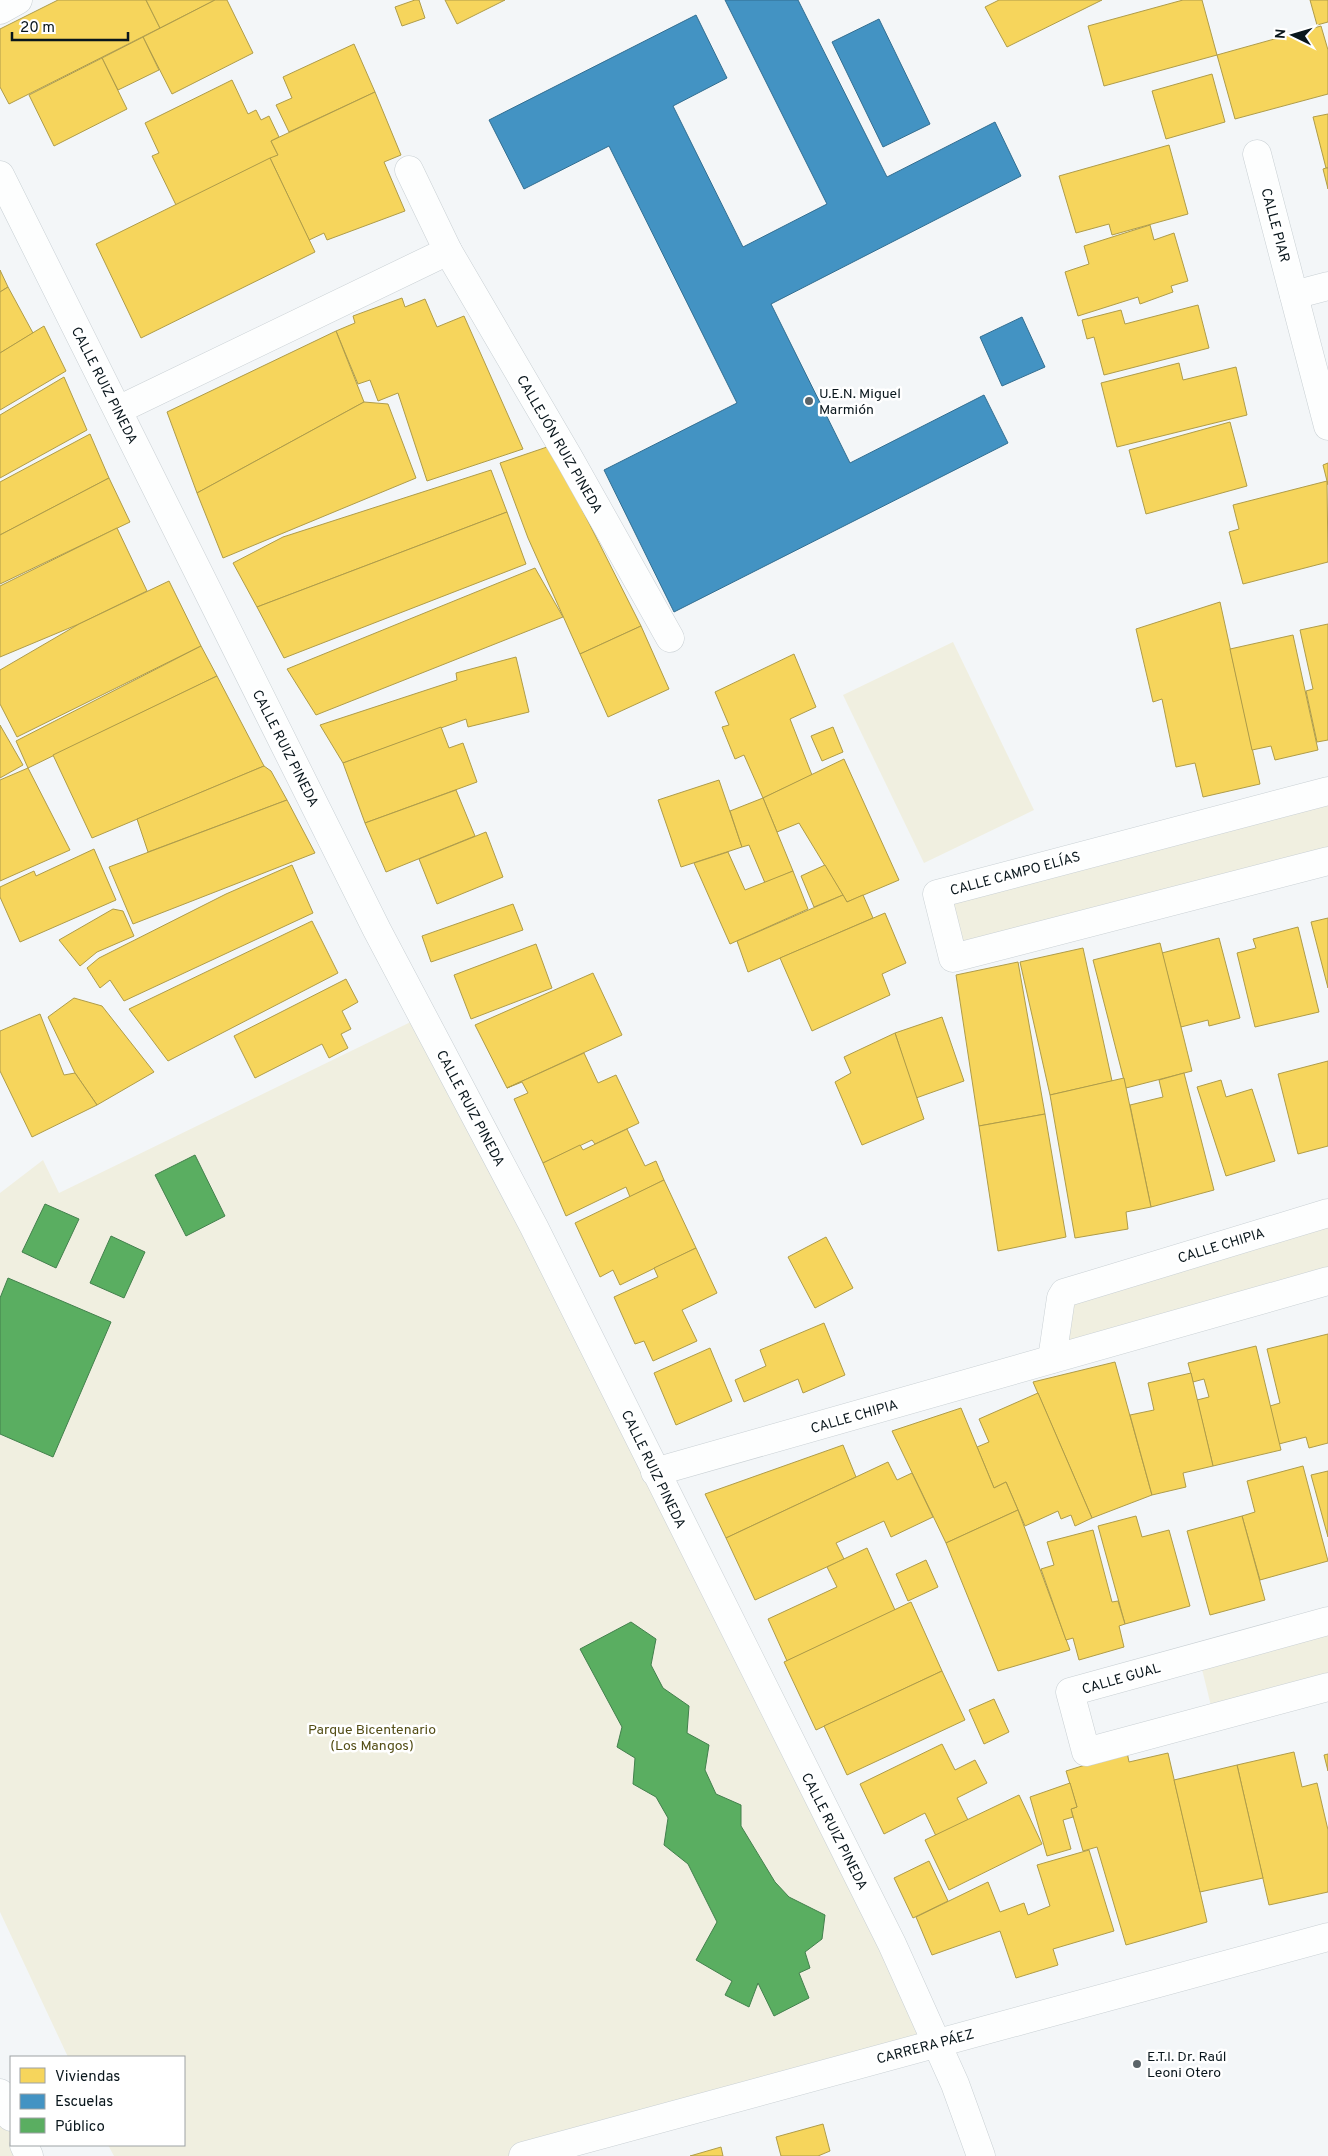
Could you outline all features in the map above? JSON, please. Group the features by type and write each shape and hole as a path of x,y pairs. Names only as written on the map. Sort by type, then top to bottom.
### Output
{"street":[{"path":"0,10 18,0"},
{"name":"CALLE PIAR","path":"1257,154 1328,426"},
{"name":"CALLEJÓN RUIZ PINEDA","path":"409,170 448,252 569,458 670,638"},
{"name":"CALLE RUIZ PINEDA","path":"0,176 377,930 534,1227 892,1944 955,2084 981,2156"},
{"path":"118,410 448,252"},
{"path":"1294,295 1328,286"},
{"name":"CALLE CAMPO ELÍAS","path":"1328,791 937,894 953,958 1328,861"},
{"name":"CALLE CHIPIA","path":"1052,1359 1061,1298 1064,1293 1328,1213"},
{"name":"CALLE CHIPIA","path":"655,1472 1328,1280"},
{"name":"CALLE GUAL","path":"1328,1621 1070,1692 1086,1752 1328,1687"},
{"name":"CARRERA PÁEZ","path":"523,2156 1328,1936"},
{"path":"0,2093 10,2115"}],"green space":[{"path":"953,642 1034,810 924,863 843,695"},
{"path":"1328,791 1328,861 953,958 937,894"},
{"name":"Parque Bicentenario (Los Mangos)","path":"423,1016 936,2043 523,2156 114,2156 109,2146 185,2146 185,2056 68,2056 0,1912 0,1193 43,1160 59,1193"},
{"path":"1328,1213 1328,1281 1052,1359 1069,1291"},
{"path":"1328,1621 1328,1687 1214,1718 1199,1657"},
{"path":"0,2093 10,2115 10,2146 29,2156 0,2156"}],"building: Viviendas":[{"path":"58,0 146,0 160,28 9,104 0,87 0,29"},
{"path":"146,0 215,0 160,28"},
{"path":"215,0 227,0 253,53 172,94 143,37"},
{"path":"419,0 425,18 402,26 395,7"},
{"path":"445,0 505,0 457,24"},
{"path":"999,0 1102,0 1007,47 985,7"},
{"path":"1183,0 1202,0 1217,55 1104,86 1088,26"},
{"path":"1310,0 1328,0 1328,22 1317,25"},
{"path":"1321,26 1328,50 1328,94 1235,119 1217,55"},
{"path":"143,37 159,70 118,90 102,58"},
{"path":"354,44 375,92 289,132 276,105 292,98 283,77"},
{"path":"102,58 127,109 54,146 29,95"},
{"path":"1212,74 1225,122 1166,139 1152,91"},
{"path":"232,80 248,114 256,110 261,120 269,116 279,137 271,141 278,155 176,205 152,156 159,153 145,123"},
{"path":"375,92 401,155 384,162 405,211 327,240 324,233 309,240 270,158 278,155 271,141"},
{"path":"1328,114 1328,168 1326,168 1313,117"},
{"path":"1169,145 1188,214 1112,235 1109,224 1076,233 1059,176"},
{"path":"270,158 315,252 141,338 96,244"},
{"path":"1328,168 1328,189 1323,169"},
{"path":"1150,225 1154,240 1174,233 1188,281 1171,286 1173,292 1140,304 1138,297 1078,316 1065,272 1089,264 1084,246"},
{"path":"0,270 8,287 0,292"},
{"path":"8,287 33,333 0,353 0,292"},
{"path":"402,298 405,307 425,299 437,327 464,316 523,449 427,481 398,393 378,401 370,380 358,384 336,331 355,323 353,316"},
{"path":"1198,305 1209,348 1104,375 1094,337 1087,339 1082,320 1121,310 1125,324"},
{"path":"44,326 66,371 0,410 0,353"},
{"path":"336,331 364,402 197,493 167,412"},
{"path":"1179,363 1183,380 1236,367 1247,415 1117,447 1101,383"},
{"path":"64,377 87,430 0,478 0,415"},
{"path":"364,402 388,404 416,478 223,558 197,493"},
{"path":"1230,422 1247,486 1146,514 1129,450"},
{"path":"90,434 109,478 0,535 0,482"},
{"path":"550,446 641,626 580,654 528,538 500,463"},
{"path":"1328,463 1328,485 1323,465"},
{"path":"491,470 507,512 257,607 233,563 283,537"},
{"path":"109,478 130,522 0,584 0,535"},
{"path":"1327,481 1328,562 1243,584 1229,532 1239,529 1233,505"},
{"path":"507,512 526,564 284,658 257,607"},
{"path":"117,528 147,591 79,624 0,657 0,586"},
{"path":"535,568 563,617 316,715 287,669"},
{"path":"169,581 201,646 17,737 0,704 0,670 79,624"},
{"path":"1220,602 1260,784 1203,797 1195,763 1176,767 1162,699 1153,702 1136,629"},
{"path":"1328,624 1328,740 1317,742 1306,691 1313,689 1300,630"},
{"path":"641,626 669,689 608,717 580,654"},
{"path":"1293,635 1318,750 1275,760 1271,746 1252,750 1230,649"},
{"path":"201,646 217,676 28,768 16,741"},
{"path":"794,654 816,707 790,719 812,775 763,798 744,755 735,759 722,727 729,725 715,692"},
{"path":"516,657 529,712 468,727 466,719 343,763 320,725 457,680 456,673"},
{"path":"217,676 264,766 92,838 53,755"},
{"path":"0,725 23,765 0,778"},
{"path":"441,727 449,748 463,743 477,782 365,823 343,763"},
{"path":"833,727 843,752 822,761 811,736"},
{"path":"844,759 899,880 847,902 799,823 777,832 763,798"},
{"path":"264,766 271,771 287,800 148,852 137,819"},
{"path":"28,768 70,850 0,881 0,780"},
{"path":"719,780 742,847 681,867 658,800"},
{"path":"456,790 475,836 386,872 365,823"},
{"path":"763,798 793,871 765,883 749,845 742,847 730,811"},
{"path":"287,800 315,853 133,924 109,867"},
{"path":"486,832 503,877 437,904 419,859"},
{"path":"94,849 116,900 20,942 0,897 0,887 34,871 36,876"},
{"path":"728,852 745,890 793,871 808,909 730,944 694,863"},
{"path":"292,865 313,913 124,1001 110,980 100,988 87,968 99,958 226,894"},
{"path":"825,865 843,895 814,907 801,876"},
{"path":"843,895 847,902 863,895 873,918 748,972 737,941"},
{"path":"513,904 523,930 431,962 422,936"},
{"path":"113,909 123,911 134,936 97,952 80,966 59,940"},
{"path":"885,913 906,963 882,974 890,995 812,1031 780,958"},
{"path":"1328,918 1328,988 1311,922"},
{"path":"312,921 338,973 168,1061 129,1009"},
{"path":"1298,927 1319,1012 1255,1027 1237,953 1256,948 1253,939"},
{"path":"1219,938 1240,1018 1209,1026 1208,1020 1181,1027 1162,953"},
{"path":"1160,943 1192,1071 1126,1088 1093,960"},
{"path":"536,944 552,988 471,1019 454,975"},
{"path":"1083,948 1112,1081 1050,1095 1020,962"},
{"path":"1018,962 1045,1114 979,1126 956,975"},
{"path":"593,973 622,1035 507,1088 475,1025"},
{"path":"346,979 358,1002 342,1011 351,1029 341,1034 348,1048 329,1058 322,1044 255,1078 234,1036"},
{"path":"74,998 102,1006 154,1072 97,1105 75,1073 48,1017"},
{"path":"40,1014 64,1075 75,1073 97,1105 32,1137 0,1071 0,1031"},
{"path":"942,1017 964,1081 916,1098 895,1033"},
{"path":"895,1033 924,1119 862,1145 835,1082 851,1073 844,1057"},
{"path":"584,1053 598,1083 616,1075 639,1123 595,1144 592,1140 543,1163 514,1099 528,1093 522,1082 507,1088"},
{"path":"1328,1061 1328,1146 1298,1154 1278,1074"},
{"path":"1184,1073 1214,1190 1151,1207 1130,1105 1163,1097 1159,1080"},
{"path":"1124,1078 1151,1207 1126,1212 1128,1229 1075,1238 1050,1095"},
{"path":"1221,1080 1226,1097 1252,1089 1275,1161 1226,1176 1197,1087"},
{"path":"1045,1114 1066,1237 998,1251 979,1126"},
{"path":"627,1129 645,1166 656,1161 664,1180 630,1197 626,1187 566,1216 543,1163 580,1145 583,1150"},
{"path":"664,1180 696,1248 620,1285 613,1270 600,1277 575,1223"},
{"path":"826,1237 853,1288 815,1308 788,1257"},
{"path":"696,1248 717,1293 682,1310 697,1341 653,1361 644,1341 635,1344 614,1297 658,1277 654,1268"},
{"path":"824,1323 845,1375 803,1393 798,1379 744,1402 735,1380 766,1366 760,1350"},
{"path":"1328,1334 1328,1443 1309,1448 1306,1437 1279,1444 1270,1406 1280,1403 1267,1349"},
{"path":"1256,1346 1281,1450 1213,1466 1197,1400 1209,1397 1204,1379 1193,1382 1188,1363"},
{"path":"710,1348 732,1401 676,1425 654,1373"},
{"path":"1115,1362 1152,1495 1092,1518 1033,1382"},
{"path":"1191,1373 1213,1466 1183,1473 1186,1487 1152,1495 1130,1415 1154,1410 1148,1383"},
{"path":"1038,1393 1092,1518 1075,1526 1071,1515 1061,1519 1058,1511 1025,1526 1006,1482 994,1488 977,1447 989,1442 979,1419"},
{"path":"961,1408 994,1488 1006,1482 1018,1510 946,1543 892,1431"},
{"path":"843,1445 856,1477 726,1538 705,1494"},
{"path":"888,1462 897,1480 912,1473 933,1517 891,1537 884,1521 836,1543 844,1559 755,1600 726,1538"},
{"path":"1303,1466 1328,1561 1260,1580 1242,1516 1255,1512 1247,1481"},
{"path":"1328,1471 1328,1537 1311,1475"},
{"path":"1018,1510 1070,1650 998,1671 946,1543"},
{"path":"1136,1516 1142,1537 1169,1530 1190,1606 1125,1624 1098,1526"},
{"path":"1242,1516 1265,1600 1210,1615 1187,1531"},
{"path":"1093,1530 1112,1602 1118,1601 1125,1624 1119,1626 1124,1647 1079,1660 1073,1638 1066,1640 1041,1569 1054,1565 1047,1542"},
{"path":"867,1548 895,1610 787,1661 768,1619 837,1587 827,1567"},
{"path":"926,1560 938,1587 908,1601 896,1574"},
{"path":"911,1602 942,1671 816,1730 784,1662"},
{"path":"942,1671 965,1720 847,1775 824,1726"},
{"path":"994,1699 1009,1732 984,1744 969,1710"},
{"path":"942,1744 955,1770 975,1760 987,1783 957,1798 968,1820 936,1836 925,1813 884,1834 860,1784"},
{"path":"1127,1752 1129,1762 1168,1753 1207,1922 1126,1945 1097,1847 1083,1851 1071,1809 1077,1807 1066,1771"},
{"path":"1294,1752 1302,1787 1317,1783 1328,1830 1328,1892 1269,1905 1237,1765"},
{"path":"1328,1754 1328,1771 1324,1755"},
{"path":"1237,1765 1263,1878 1200,1892 1174,1780"},
{"path":"1070,1783 1077,1807 1071,1809 1073,1817 1063,1820 1071,1849 1047,1856 1030,1797"},
{"path":"1019,1795 1042,1844 949,1890 925,1840"},
{"path":"1089,1850 1114,1931 1053,1949 1058,1965 1016,1978 1000,1931 932,1955 916,1917 988,1882 1000,1912 1024,1903 1028,1915 1050,1906 1037,1865"},
{"path":"929,1861 948,1901 913,1918 894,1878"},
{"path":"823,2124 830,2151 818,2156 781,2156 776,2137"},
{"path":"721,2147 723,2156 690,2156"}],"building: Escuelas":[{"path":"725,0 798,0 887,177 995,122 1021,176 771,304 850,463 984,395 1008,443 674,612 604,470 737,403 609,146 524,189 489,120 696,15 727,78 673,106 743,247 827,204"},
{"path":"879,19 930,124 883,147 832,42"},
{"path":"1022,317 1045,367 1002,386 980,337"}],"building: Público":[{"path":"195,1155 225,1216 186,1236 155,1175"},
{"path":"45,1204 79,1219 56,1268 22,1252"},
{"path":"111,1236 145,1252 124,1298 90,1283"},
{"path":"8,1278 111,1322 53,1457 0,1434 0,1298"},
{"path":"631,1622 656,1639 651,1665 663,1688 689,1706 687,1733 709,1745 705,1770 716,1794 741,1805 741,1826 775,1882 789,1897 825,1915 822,1939 805,1952 810,1968 799,1973 809,1998 774,2016 758,1983 749,2007 725,1995 732,1981 696,1960 717,1922 688,1864 664,1845 668,1818 656,1797 633,1784 635,1758 617,1747 622,1727 580,1649"}],"place":[{"name":"U.E.N. Miguel Marmión","path":"809,401"},
{"name":"E.T.I. Dr. Raúl Leoni Otero","path":"1137,2064"}]}
